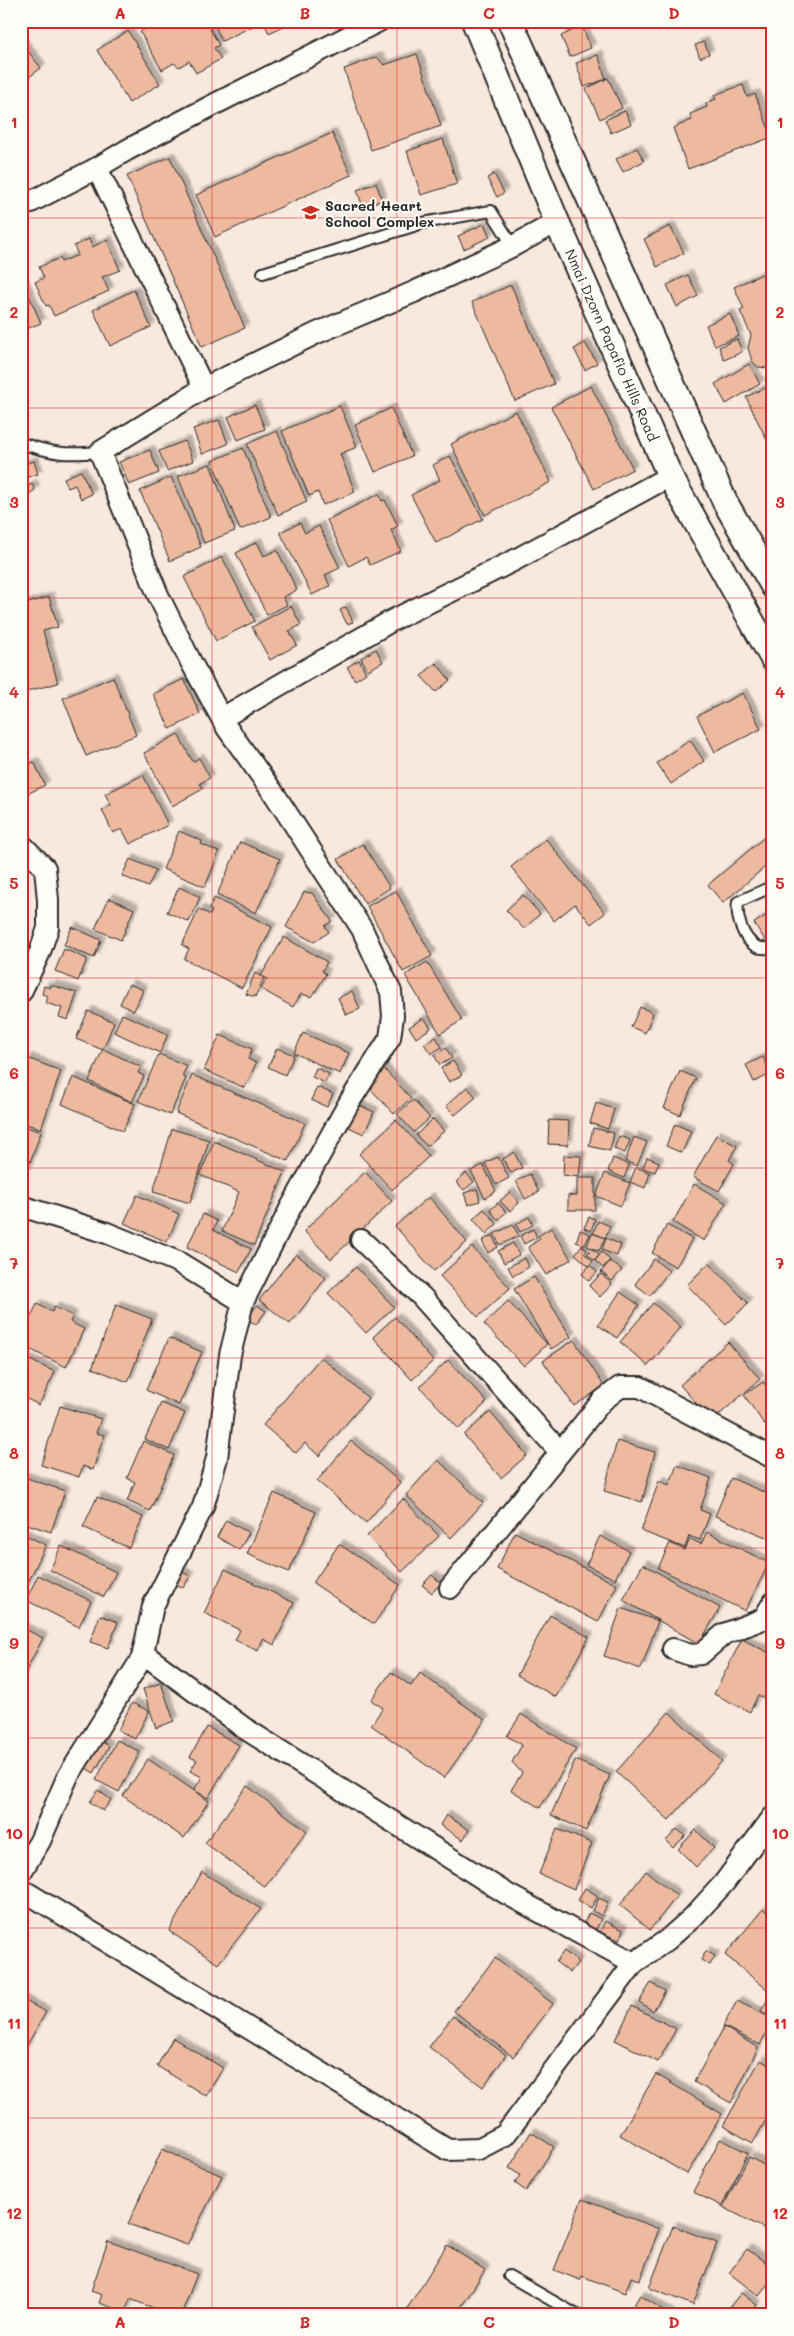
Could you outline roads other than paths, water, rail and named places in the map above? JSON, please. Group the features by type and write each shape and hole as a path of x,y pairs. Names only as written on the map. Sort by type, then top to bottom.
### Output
{"street":[{"path":"21,207 98,168 127,150 206,108 379,21"},
{"name":"Nmai Dzorn Papafio Hills Road","path":"474,21 557,222 670,476 773,659"},
{"path":"510,21 725,502 773,586"},
{"path":"98,168 204,388"},
{"path":"21,1872 40,1841 66,1778 144,1654 153,1606 204,1507 217,1458 230,1355 242,1302 290,1207 350,1101 390,1038 393,1016 391,992 362,928 222,718 192,664 158,595 100,452 204,388 318,333 414,292 513,246 557,222"},
{"path":"222,718 394,620 515,560 670,476"},
{"path":"21,844 45,868 48,928 40,952 21,992"},
{"path":"21,1206 108,1233 178,1262 242,1302"},
{"path":"361,1240 422,1297 560,1452"},
{"path":"450,1588 602,1401 620,1387 640,1387 773,1458"},
{"path":"673,1649 690,1655 701,1654 724,1634 763,1619 773,1603"},
{"path":"144,1654 244,1728 507,1894 634,1963"},
{"path":"21,1889 448,2150 478,2150 505,2135 634,1963 667,1940 693,1917 724,1883 773,1817"}],"lane":[{"path":"263,273 423,223 491,211 513,246"},
{"path":"21,443 51,453 100,452"},
{"path":"773,886 738,902 736,914 749,941 758,948 773,948"},
{"path":"509,2276 577,2315"}],"place":[{"name":"Sacred Heart School Complex","path":"311,213"}]}
